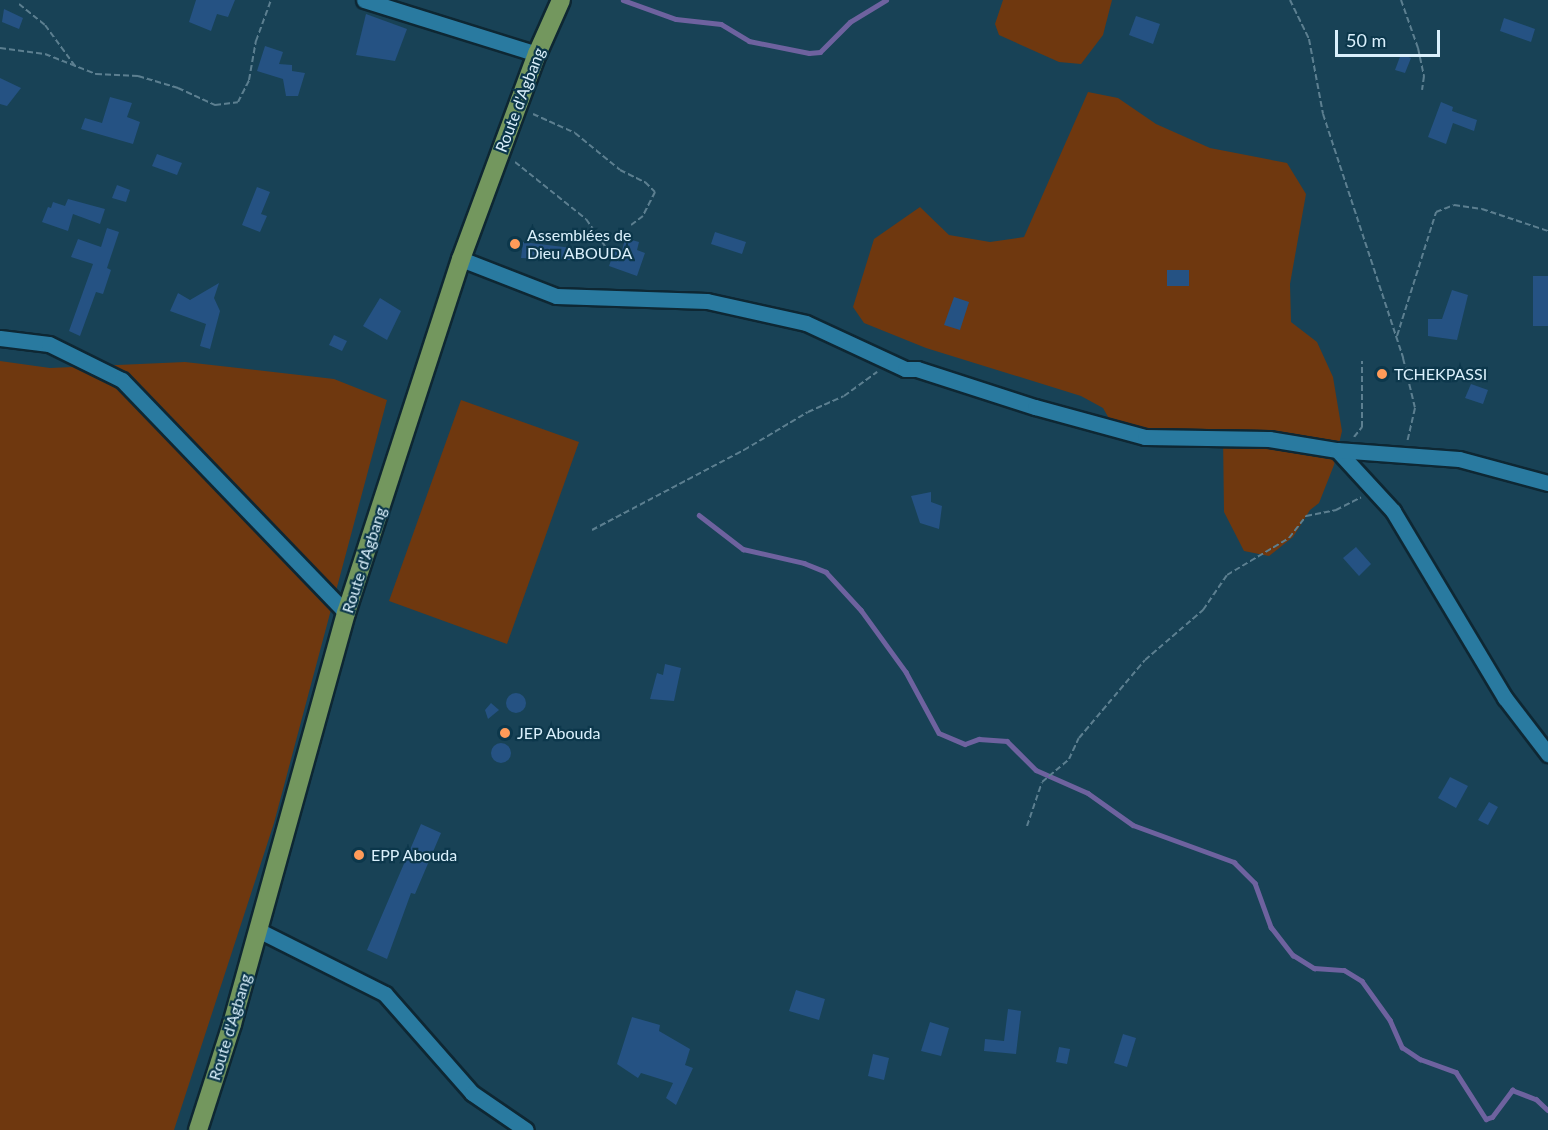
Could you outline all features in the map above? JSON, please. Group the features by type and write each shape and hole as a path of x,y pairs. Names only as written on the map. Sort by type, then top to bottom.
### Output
{"main road":[{"name":"Route d'Agbang","path":"198,1130 258,930 346,613 461,259 537,54 561,0"}],"street":[{"path":"364,0 537,54"},
{"path":"461,259 556,296 707,301 806,323 889,363 1145,437 1179,440 1269,439 1341,450 1459,459 1548,483"},
{"path":"0,338 49,344 122,380 346,613"},
{"path":"1341,450 1394,511 1505,698 1548,754"},
{"path":"258,930 384,994 472,1093 526,1130"}],"path":[{"path":"0,48 45,54 96,74 138,76 178,87 215,105 238,102 249,80 256,41 271,0"},
{"path":"1290,0 1309,39 1323,114 1397,336 1415,408 1404,454"},
{"path":"1401,0 1418,48 1424,76 1422,90"},
{"path":"19,4 45,25 75,67"},
{"path":"518,104 574,133 620,170 645,182 655,192 643,216 631,225"},
{"path":"501,151 586,219 606,248"},
{"path":"1397,336 1436,212 1454,206 1482,209 1548,231"},
{"path":"1341,450 1362,427 1362,361"},
{"path":"592,530 744,450 808,412 844,396 889,363"},
{"path":"1027,826 1042,782 1069,759 1079,738 1145,660 1203,610 1227,575 1289,538 1306,516 1336,510 1374,490"}],"shaded area":[{"path":"1003,0 1112,0 1103,35 1081,64 1059,62 999,35 995,24"},
{"path":"1088,92 1118,98 1156,124 1210,148 1287,163 1306,194 1290,284 1291,322 1317,342 1333,377 1342,431 1334,465 1319,503 1310,510 1293,537 1269,556 1244,551 1224,512 1223,436 1170,435 1111,422 1103,408 1081,396 926,348 864,323 853,307 874,239 920,207 949,235 990,242 1024,237"},
{"path":"0,361 50,368 185,362 334,379 387,400 274,823 174,1130 0,1130"},
{"path":"461,400 579,442 507,644 389,601"}],"building":[{"path":"196,0 235,0 228,17 217,14 211,31 189,22"},
{"path":"4,9 23,18 19,29 2,22"},
{"path":"366,14 407,29 395,61 356,55"},
{"path":"1136,16 1160,24 1153,44 1129,35"},
{"path":"1504,18 1535,29 1531,42 1500,31"},
{"path":"265,46 283,52 279,64 292,65 292,71 305,73 298,96 286,96 283,79 257,71"},
{"path":"1401,54 1411,58 1405,73 1395,70"},
{"path":"0,78 21,88 7,106 0,104"},
{"path":"110,97 132,103 127,117 140,122 133,144 81,129 85,118 102,123"},
{"path":"1441,102 1453,107 1452,111 1477,120 1474,131 1453,123 1446,144 1428,137"},
{"path":"157,154 182,163 177,175 152,166"},
{"path":"117,185 130,190 126,202 112,198"},
{"path":"257,187 270,192 261,214 267,216 260,232 242,225"},
{"path":"68,199 105,209 100,224 73,214 68,231 42,222 48,207 51,208 53,202 65,206"},
{"path":"107,228 119,232 107,268 111,270 103,294 96,292 80,336 69,331 93,264 71,257 78,239 101,247"},
{"path":"715,232 746,242 742,254 711,244"},
{"path":"625,238 639,242 637,250 645,253 637,276 609,266 615,249 622,251"},
{"path":"523,242 572,248 570,260 521,258"},
{"path":"1167,270 1189,270 1189,286 1167,286"},
{"path":"1533,276 1548,276 1548,326 1533,326"},
{"path":"219,283 214,298 220,311 210,349 200,346 206,324 170,311 178,293 190,300"},
{"path":"1452,290 1468,295 1457,340 1428,336 1428,319 1442,319"},
{"path":"954,297 969,302 960,330 944,325"},
{"path":"380,298 401,311 387,340 363,326"},
{"path":"334,335 347,341 342,351 329,345"},
{"path":"1471,384 1488,390 1483,404 1465,398"},
{"path":"931,492 931,502 942,506 939,529 920,523 911,496"},
{"path":"1356,547 1371,564 1359,576 1343,558"},
{"path":"665,664 681,668 674,701 650,699 657,673 663,675"},
{"path":"516,693 523,696 526,703 523,710 516,713 509,710 506,703 509,696"},
{"path":"491,703 499,710 488,719 485,710"},
{"path":"501,743 508,746 511,753 508,760 501,763 494,760 491,753 494,746"},
{"path":"1450,777 1468,786 1456,808 1438,798"},
{"path":"1489,802 1498,807 1488,825 1478,820"},
{"path":"421,824 441,833 415,894 411,893 387,959 367,950"},
{"path":"796,990 825,999 819,1020 789,1011"},
{"path":"1008,1009 1021,1011 1016,1054 984,1051 985,1039 1004,1041"},
{"path":"632,1017 660,1025 659,1031 690,1049 685,1065 693,1068 676,1105 666,1098 673,1083 641,1073 638,1078 617,1064"},
{"path":"930,1022 949,1028 941,1056 921,1051"},
{"path":"1123,1034 1136,1038 1127,1067 1114,1063"},
{"path":"1059,1047 1070,1049 1067,1064 1056,1062"},
{"path":"873,1054 889,1058 884,1080 868,1076"}],"waterway":[{"path":"623,0 676,19 721,24 749,41 809,53 820,52 850,22 886,0"},
{"path":"699,515 743,549 804,563 826,572 861,610 906,672 939,733 965,744 979,739 1007,741 1036,770 1088,793 1133,825 1234,862 1255,883 1271,927 1293,955 1314,968 1344,970 1362,981 1390,1020 1402,1047 1420,1059 1456,1072 1486,1119 1492,1117 1512,1090 1536,1099 1548,1110"}],"place":[{"name":"Assemblées de Dieu ABOUDA","path":"515,244"},
{"name":"TCHEKPASSI","path":"1382,374"},
{"name":"JEP Abouda","path":"505,733"},
{"name":"EPP Abouda","path":"359,855"}]}
